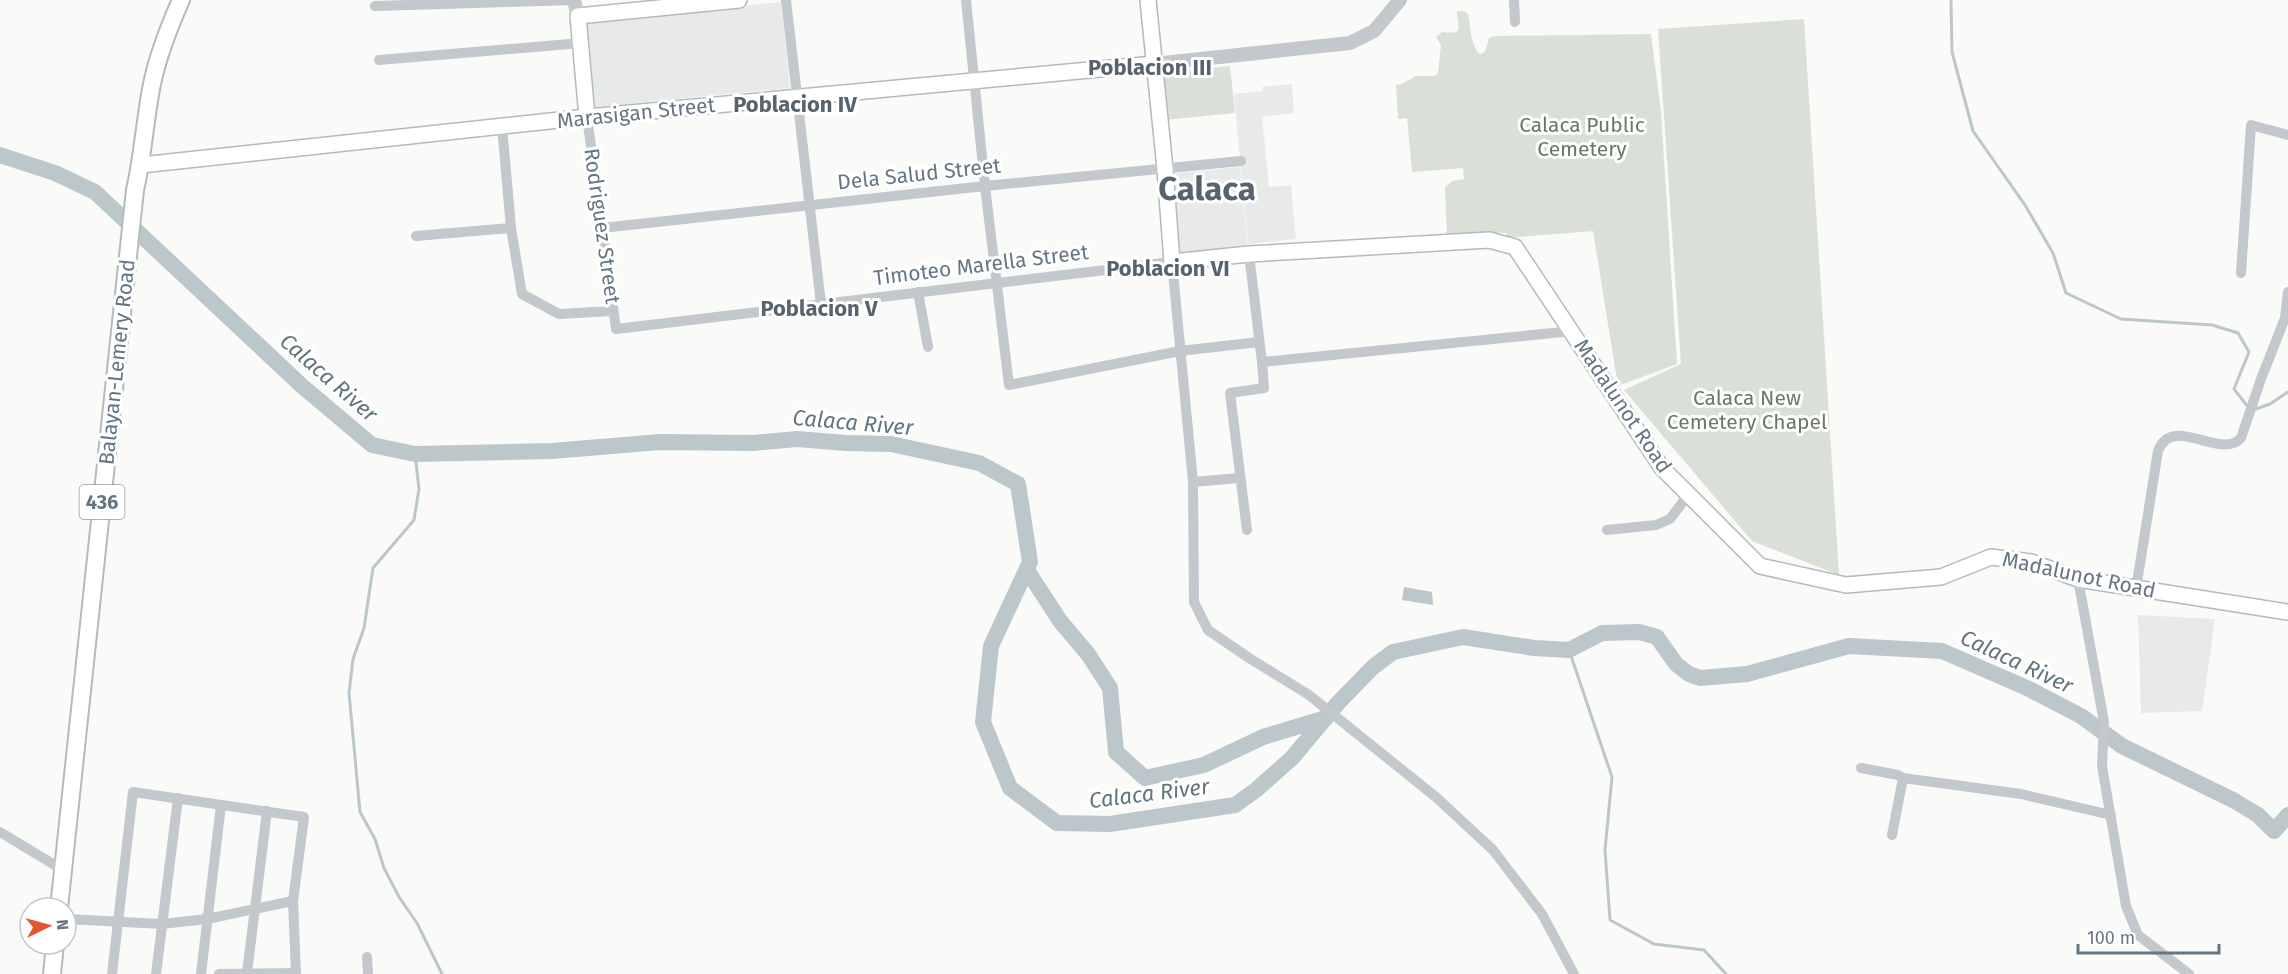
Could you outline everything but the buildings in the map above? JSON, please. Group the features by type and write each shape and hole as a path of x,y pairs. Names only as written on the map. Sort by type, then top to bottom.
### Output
{"main road":[{"name":"Balayan-Lemery Road","path":"60,896 135,190 141,165 152,82 164,42 182,0"},
{"path":"578,16 739,0"},
{"path":"1148,0 1172,262"},
{"name":"Rodriguez Street","path":"578,16 587,117"},
{"name":"Marasigan Street","path":"141,165 587,117 1154,64"},
{"name":"Madalunot Road","path":"1172,262 1249,254 1489,240 1515,246 1662,468 1760,566 1846,585 1941,577 1991,556 2031,562 2078,579 2288,612"},
{"path":"52,974 54,956"}],"street":[{"path":"375,6 574,0 578,16"},
{"path":"786,0 821,304"},
{"path":"966,0 1009,385 1180,351 1259,342"},
{"name":"Marasigan Street","path":"1154,64 1350,43 1374,31 1400,0"},
{"path":"1514,0 1515,22"},
{"path":"379,60 581,43"},
{"name":"Rodriguez Street","path":"587,117 616,330"},
{"path":"2241,273 2251,125 2288,135"},
{"path":"502,126 511,228 522,294 559,314 613,311"},
{"name":"Dela Salud Street","path":"602,228 985,186 1241,161"},
{"path":"416,236 511,228"},
{"path":"1247,530 1230,393 1264,388 1249,254"},
{"path":"1172,262 1193,482 1194,602 1208,630 1309,695 1429,791 1493,850 1542,914 1574,974"},
{"name":"Timoteo Marella Street","path":"616,330 1172,262"},
{"path":"918,292 928,347"},
{"path":"2136,589 2158,451 2162,441 2168,437 2190,437 2226,445 2236,444 2241,438 2285,318 2288,292"},
{"path":"1262,362 1573,331"},
{"path":"1193,482 1239,478"},
{"path":"1607,530 1656,525 1670,519 1688,495"},
{"path":"2078,579 2104,722 2102,766 2126,906 2138,934 2189,974"},
{"path":"1861,768 1903,778 2021,794 2111,815"},
{"path":"1892,835 1903,778"},
{"path":"112,974 133,792 304,817 293,901 296,973 219,974"},
{"path":"156,974 178,798"},
{"path":"201,974 221,805"},
{"path":"247,973 267,811"},
{"path":"0,832 63,870"},
{"path":"78,920 162,924 207,919 293,901"},
{"path":"367,957 368,974"}],"shaded area":[{"path":"781,2 790,88 594,107 585,21"},
{"path":"1292,84 1294,113 1262,117 1269,187 1291,185 1296,239 1248,244 1234,94 1263,91 1262,87"},
{"path":"1240,167 1248,249 1176,256 1169,174"},
{"path":"1404,587 1432,592 1433,605 1402,600"},
{"path":"2138,615 2215,619 2202,711 2141,713"}],"green space":[{"name":"Calaca Public Cemetery","path":"1457,11 1468,14 1473,41 1480,54 1485,52 1489,38 1495,36 1651,34 1661,112 1677,364 1618,386 1593,231 1507,238 1507,233 1447,234 1445,187 1453,181 1464,179 1463,168 1412,172 1407,118 1398,119 1396,85 1416,76 1435,76 1438,73 1441,45 1436,37 1442,32 1457,31 1459,25"},
{"name":"Calaca New Cemetery Chapel","path":"1804,19 1839,575 1752,541 1624,390 1681,364 1658,29"},
{"path":"1230,66 1235,113 1165,120 1161,77 1164,73"}],"waterway":[{"path":"1951,0 1952,52 1973,131 2025,205 2053,253 2066,293 2121,319 2212,325 2238,333 2249,352 2234,389 2248,407"},
{"name":"Calaca River","path":"0,155 55,173 95,192 302,386 372,445 415,454 552,451 660,442 753,443 797,439 891,444 979,463 1018,484 1030,562 991,646 983,722 1010,788 1057,823 1110,824 1235,805 1292,758 1338,703 1373,667 1393,652 1463,637 1534,648 1569,650 1602,633 1639,632 1657,637 1676,664 1689,674 1700,678 1747,674 1849,646 1942,651 2027,688 2081,716 2122,746 2233,800 2258,815 2274,831 2288,815"},
{"path":"2253,410 2270,404 2288,392"},
{"path":"415,454 419,489 414,520 373,568 364,628 353,659 349,693 360,812 375,839 384,868 399,897 417,923 442,974"},
{"path":"1027,570 1060,621 1088,654 1110,688 1116,752 1145,778 1204,765 1263,737 1326,718"},
{"path":"1569,650 1612,777 1605,850 1610,920 1654,944 1704,950 1726,974"}],"district":[{"name":"Poblacion III","path":"1150,67"},
{"name":"Poblacion IV","path":"795,104"},
{"name":"Calaca","path":"1207,188"},
{"name":"Poblacion VI","path":"1168,268"},
{"name":"Poblacion V","path":"819,308"}]}
